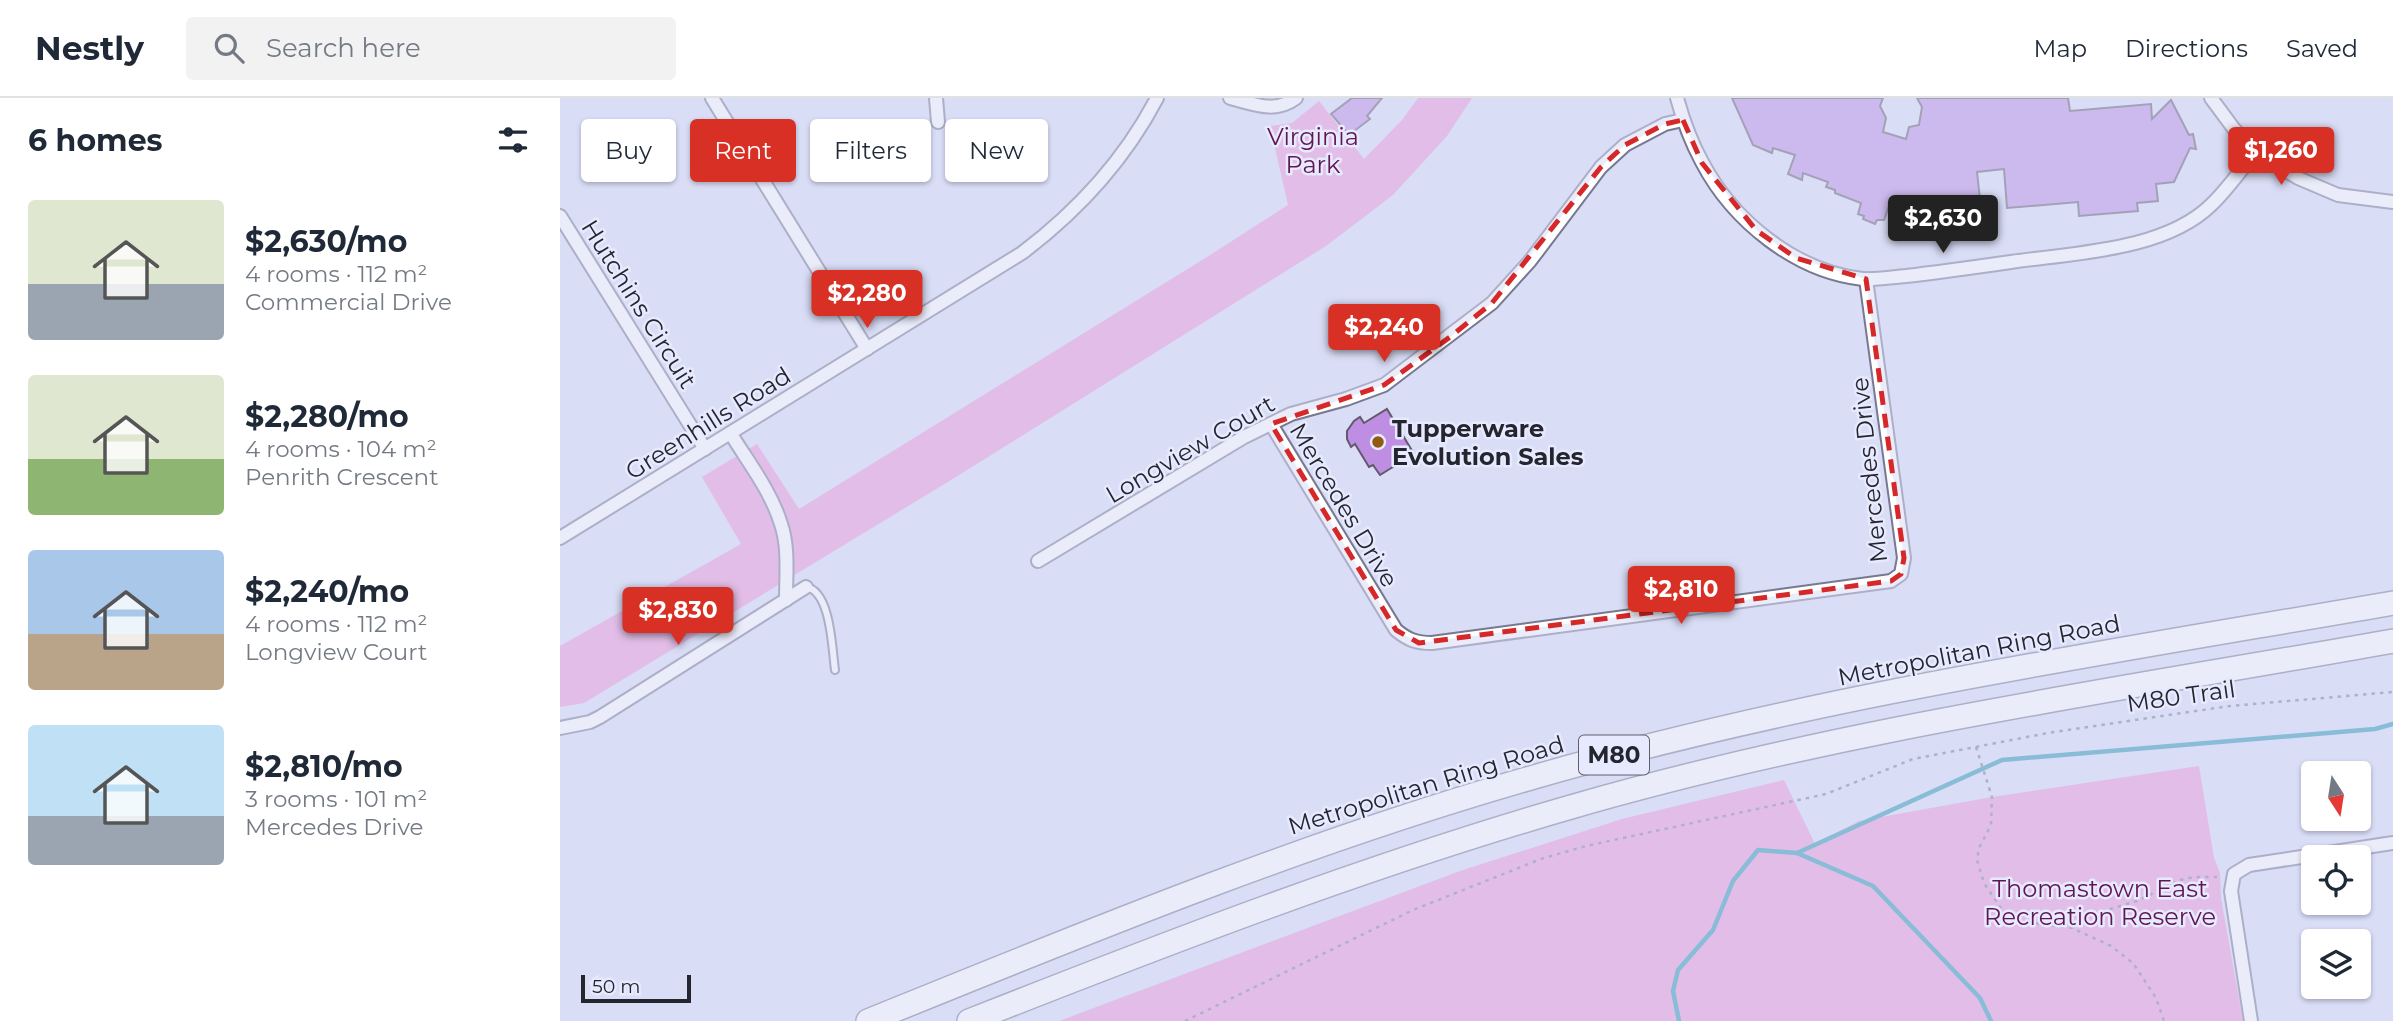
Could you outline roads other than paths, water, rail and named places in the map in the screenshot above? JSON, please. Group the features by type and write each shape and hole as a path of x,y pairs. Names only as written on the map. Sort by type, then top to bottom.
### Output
{"highway":[{"name":"Metropolitan Ring Road","path":"868,1021 1287,856 1419,811 1546,773 1804,710 1946,681 2393,603"},
{"name":"M80","path":"969,1021 1236,917 1411,856 1573,806 1777,754 1984,711 2393,641"}],"street":[{"path":"712,98 867,349"},
{"path":"936,98 938,122"},
{"name":"Greenhills Road","path":"560,538 1022,253 1058,226 1089,196 1143,124 1157,98"},
{"path":"1230,98 1267,107 1285,105 1296,98"},
{"path":"1677,98 1683,120 1702,163 1730,202 1756,230 1796,258 1833,272 1866,279 1939,272 2110,248 2164,233 2210,206 2256,152"},
{"path":"2211,98 2234,129 2256,152 2298,178 2338,195 2393,202"},
{"name":"Longview Court","path":"1038,561 1244,437 1291,414 1346,399 1384,384 1492,303 1530,261 1609,160 1625,145 1656,129 1683,120"},
{"name":"Hutchins Circuit","path":"560,216 705,449"},
{"name":"Mercedes Drive","path":"1271,424 1396,630 1407,639 1419,643 1891,581 1900,574 1904,558 1866,279"},
{"path":"731,433 773,503 782,525 785,541 786,600"},
{"path":"560,728 590,722 600,717 806,587"},
{"path":"2251,1021 2231,891 2234,874 2249,865 2393,843"}],"lane":[{"path":"806,587 813,588 825,606 835,670"}],"waterway":[{"path":"1797,853 2002,760 2375,729 2393,724"},
{"path":"1679,1021 1673,991 1678,970 1713,930 1733,881 1758,850 1797,853 1873,886 1980,998 1991,1021"}],"place":[{"name":"Tupperware Evolution Sales","path":"1378,442"}],"park label":[{"name":"Virginia Park","path":"1313,150"},
{"name":"Thomastown East Recreation Reserve","path":"2100,902"}]}
